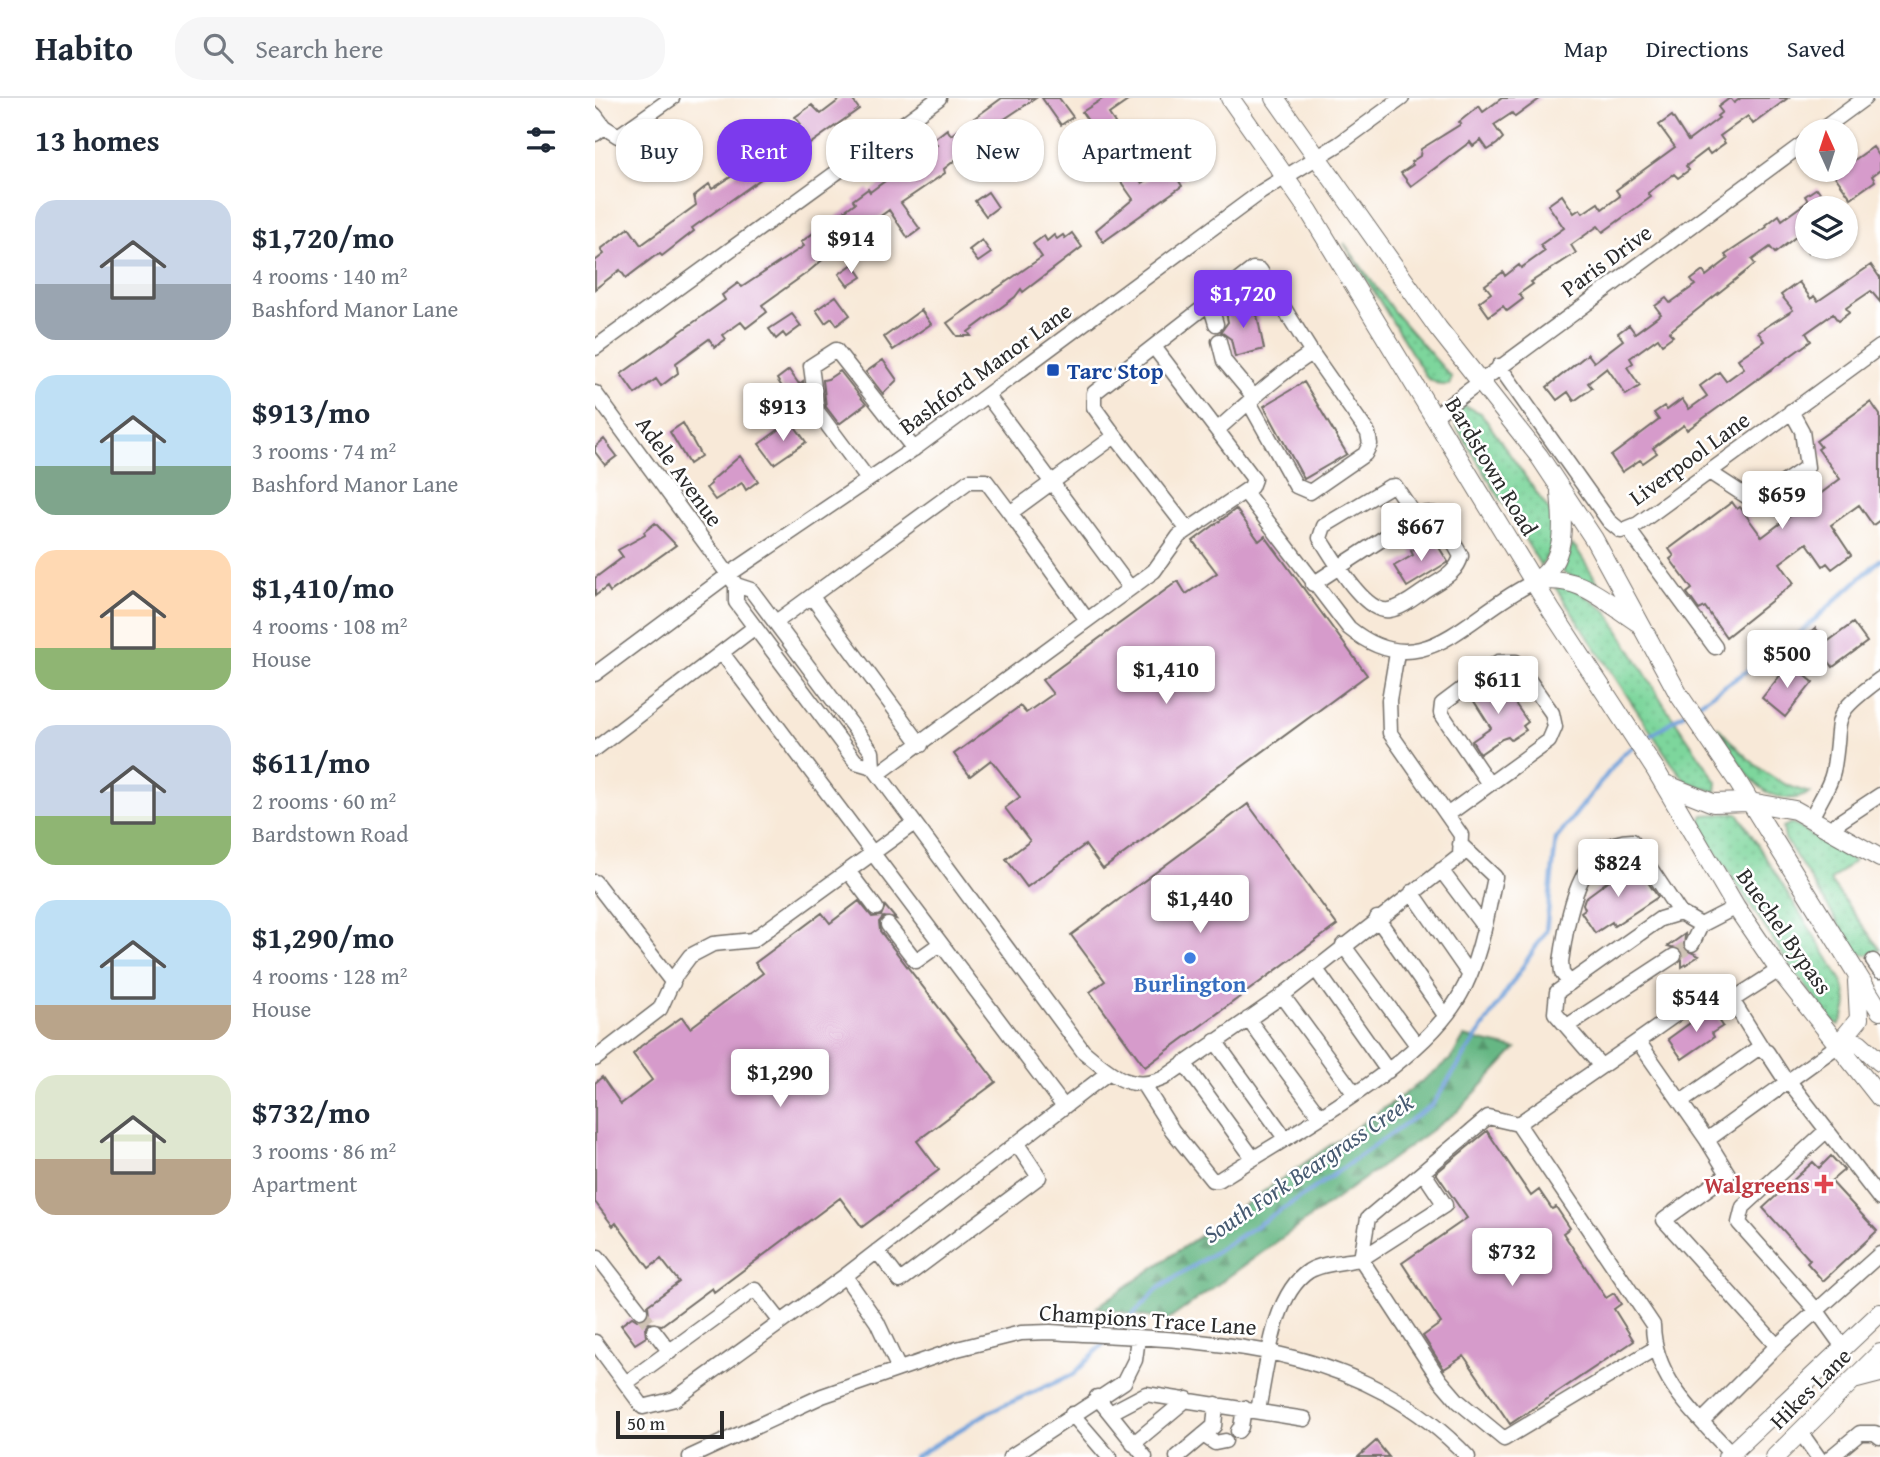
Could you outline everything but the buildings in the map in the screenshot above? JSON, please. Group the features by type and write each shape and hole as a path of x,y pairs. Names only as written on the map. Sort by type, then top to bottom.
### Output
{"main road":[{"name":"Bardstown Road","path":"1230,98 1285,176 1534,582 1659,776"},
{"name":"Bardstown Road","path":"1275,98 1438,328 1480,379 1559,487 1594,539 1679,695 1750,802"},
{"path":"1534,582 1549,572 1557,560 1563,530 1559,487"},
{"path":"1534,582 1553,578 1576,582 1640,624"},
{"path":"1659,776 1713,803 1750,802 1795,810 1812,817 1880,858"},
{"name":"Buechel Bypass","path":"1659,776 1736,907 1779,970 1880,1098"},
{"name":"Buechel Bypass","path":"1750,802 1880,1011"},
{"path":"1837,1046 1859,1019 1857,976"},
{"path":"1837,1046 1859,1043 1880,1062"},
{"path":"1729,1455 1880,1313"},
{"name":"Hikes Lane","path":"1775,1457 1880,1353"},
{"path":"1853,1380 1880,1373"}],"street":[{"path":"595,114 600,130 618,136 672,98"},
{"path":"595,348 939,98"},
{"name":"Bashford Manor Lane","path":"595,674 732,580 867,478 914,449 1285,176 1402,98"},
{"path":"1836,119 1865,98"},
{"name":"Paris Drive","path":"1433,417 1480,379 1795,150"},
{"path":"1188,530 1094,407 1094,393 1253,269 1260,270 1368,433 1370,444 1365,454 1319,488 1310,492 1296,486 1252,400 1224,361 1219,341"},
{"path":"1209,301 1216,324"},
{"path":"876,771 921,745 1154,571 1179,536 1251,487 1254,479 1154,347"},
{"name":"Liverpool Lane","path":"1499,366 1609,521 1621,531 1709,472 1879,349"},
{"path":"867,478 817,411 814,402 811,366 836,350 914,449"},
{"path":"1217,430 1293,364 1313,353"},
{"name":"Adele Avenue","path":"595,393 732,580"},
{"path":"987,395 1130,588"},
{"path":"1709,472 1755,502 1807,467 1802,431 1791,411"},
{"path":"1010,513 1115,436"},
{"path":"776,622 969,481 986,481 1087,620"},
{"path":"1313,584 1340,566 1416,517 1430,512 1439,515 1461,556 1459,566 1451,574 1390,610 1380,610 1368,605 1340,566 1320,538 1324,526 1389,487 1395,486 1416,517"},
{"path":"1245,492 1349,628 1366,643 1397,653 1409,653 1439,643 1516,590 1534,582"},
{"path":"1628,528 1715,647"},
{"path":"732,580 751,590 776,622 872,752 876,771 1083,1051 1120,1081 1143,1084 1164,1078 1282,995 1377,918 1460,856 1461,835 1389,733 1387,723 1397,653"},
{"path":"732,580 736,601 856,762 876,771"},
{"path":"812,597 921,745"},
{"path":"595,749 755,627"},
{"path":"722,653 1064,1107"},
{"path":"1447,815 1549,741 1555,727 1552,713 1515,662 1502,661 1493,665 1443,704 1441,713 1489,784"},
{"path":"1812,817 1833,774 1840,715 1854,698 1880,679"},
{"path":"1830,828 1879,798"},
{"path":"595,1059 660,1009 680,968 695,952 713,944 753,940 914,822"},
{"path":"1570,984 1562,973 1561,962 1583,872 1619,842 1632,841 1680,913 1702,925"},
{"path":"1143,1084 1172,1130 1212,1180 1219,1180 1388,1071 1417,1045 1460,996 1469,974 1495,877 1460,844"},
{"path":"1441,870 1483,927"},
{"path":"848,871 876,908"},
{"path":"595,882 673,983"},
{"path":"1412,892 1469,974"},
{"path":"1692,944 1702,925 1736,907"},
{"path":"1600,1066 1555,1013 1557,992 1660,919 1680,913"},
{"path":"1377,918 1444,1015"},
{"path":"888,925 916,961 940,944"},
{"path":"1343,945 1417,1045"},
{"path":"1566,1026 1674,956"},
{"path":"1315,968 1388,1071"},
{"path":"1518,1124 1716,986 1726,1004 1779,970"},
{"path":"1282,995 1354,1093"},
{"path":"1732,1000 1762,1048 1880,1199"},
{"path":"1248,1019 1319,1115"},
{"path":"1215,1041 1285,1138"},
{"path":"1638,1041 1728,1174 1664,1220 1777,1346"},
{"path":"1707,1140 1837,1046"},
{"path":"1681,1102 1762,1048"},
{"path":"1184,1063 1253,1158"},
{"path":"595,1342 643,1407 675,1399 845,1276 1109,1072"},
{"path":"1654,1349 1504,1439 1458,1401 1440,1380 1361,1259 1368,1218 1488,1117 1518,1124 1653,1325 1654,1349 1672,1386 1729,1455"},
{"path":"1827,1130 1743,1207 1739,1214 1739,1223 1817,1311 1843,1347"},
{"path":"877,1251 900,1281 1039,1177 1017,1144"},
{"path":"1238,1431 1251,1409 1287,1291 1310,1270 1361,1259 1445,1205 1423,1172"},
{"path":"1702,1421 1777,1346 1880,1254"},
{"path":"595,1259 598,1257 640,1311"},
{"path":"845,1276 882,1330 899,1369"},
{"path":"626,1383 755,1289 781,1322"},
{"path":"655,1331 670,1352"},
{"name":"Champions Trace Lane","path":"690,1457 822,1396 899,1369 998,1338 1021,1333 1058,1332 1270,1352 1333,1367 1377,1387 1447,1434 1467,1457"},
{"path":"1010,1457 1097,1397 1124,1382 1131,1372 1138,1338"},
{"path":"1110,1413 1146,1394 1305,1419"},
{"path":"1097,1397 1145,1457"},
{"path":"1133,1444 1187,1399"},
{"path":"1177,1457 1214,1426 1216,1404"},
{"path":"1072,1414 1109,1457"},
{"path":"1801,1433 1818,1457"},
{"path":"1831,1457 1860,1433 1875,1433 1880,1437"},
{"path":"1203,1435 1215,1443 1226,1441"}],"green space":[{"path":"1344,243 1394,312 1452,378 1449,385 1440,385 1427,378"},
{"path":"1465,406 1481,413 1550,512 1552,540 1541,566 1455,424 1457,409"},
{"path":"1572,545 1576,548 1604,592 1563,572"},
{"path":"1555,587 1572,587 1607,611 1665,706 1717,782 1716,792 1686,781 1671,762"},
{"path":"1717,726 1758,767 1783,783 1810,793 1793,798 1778,797 1765,791 1742,767"},
{"path":"1738,813 1841,979 1847,1002 1839,1025 1831,1019 1788,963 1708,840 1701,819 1703,815"},
{"path":"1792,823 1854,861 1830,881 1880,949 1867,954 1855,950 1785,839 1783,827"},
{"path":"1464,1037 1516,1049 1458,1111 1167,1321 1097,1307 1413,1088 1451,1059"}],"waterway":[{"name":"South Fork Beargrass Creek","path":"1692,708 1790,642 1880,560"},
{"name":"South Fork Beargrass Creek","path":"1642,741 1684,713"},
{"name":"South Fork Beargrass Creek","path":"1116,1332 1159,1288 1309,1192 1433,1104 1546,931 1556,839 1623,754 1635,746"},
{"name":"South Fork Beargrass Creek","path":"915,1457 987,1413 1074,1374 1109,1338"}],"tunnel":[{"path":"1674,956 1692,944"},
{"path":"640,1311 654,1331"}],"place":[{"name":"Tarc Stop","path":"1053,370"},
{"name":"Burlington","path":"1190,958"},
{"name":"Walgreens","path":"1824,1184"}]}
